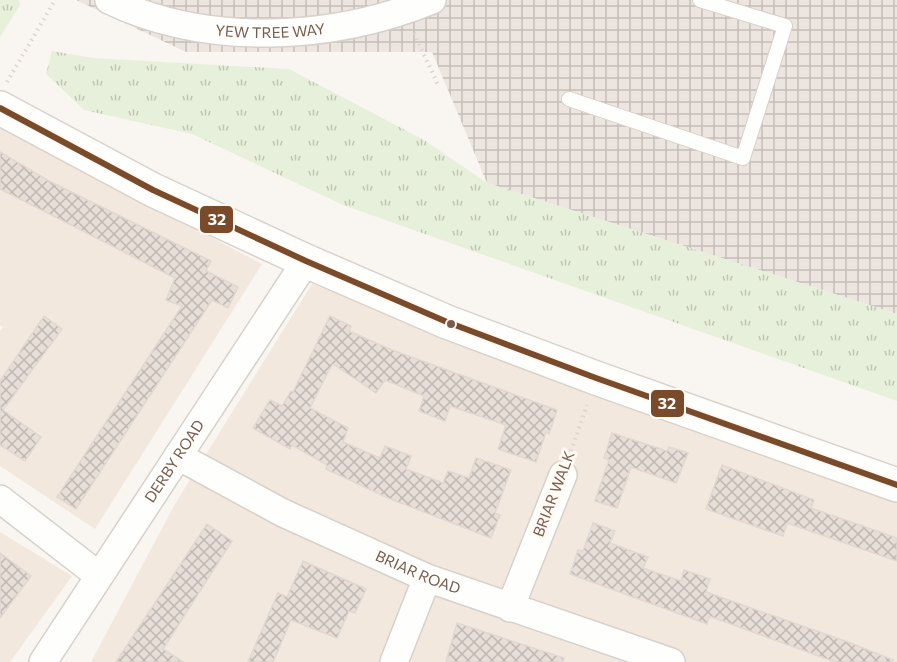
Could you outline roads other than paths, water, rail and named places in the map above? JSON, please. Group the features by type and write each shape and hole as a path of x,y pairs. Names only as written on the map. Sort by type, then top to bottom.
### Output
{"street":[{"name":"YEW TREE WAY","path":"109,0 128,9 205,29 292,34 356,25 432,0"},
{"path":"3,97 153,190 306,261 447,322 596,378 897,485"},
{"name":"DERBY ROAD","path":"43,662 306,261"},
{"name":"BRIAR ROAD","path":"178,456 283,513 427,578 670,662"},
{"name":"BRIAR WALK","path":"510,608 563,475"},
{"path":"0,499 98,575"},
{"path":"394,662 427,578"}],"lane":[{"path":"569,99 743,158 785,26 700,0"}]}
